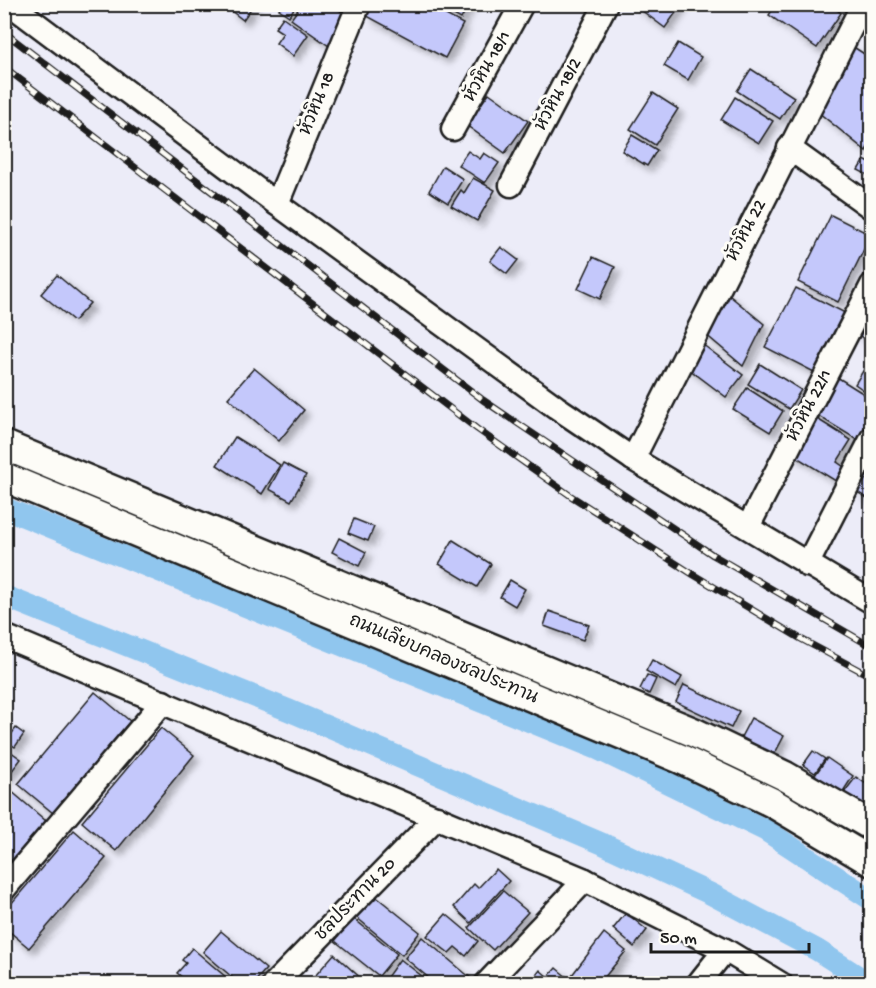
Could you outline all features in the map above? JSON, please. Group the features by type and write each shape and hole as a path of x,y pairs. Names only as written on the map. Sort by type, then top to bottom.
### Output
{"street":[{"path":"10,4 277,204 556,407 633,459 872,602"},
{"name":"หัวหิน 18","path":"277,204 359,4"},
{"name":"หัวหิน 18/1","path":"453,129 522,4"},
{"name":"หัวหิน 18/2","path":"511,185 606,4"},
{"name":"หัวหิน 22","path":"633,459 863,4"},
{"path":"789,148 872,208"},
{"name":"หัวหิน 22/1","path":"748,527 872,285"},
{"path":"807,565 872,438"},
{"name":"ถนนเลียบคลองชลประทาน","path":"4,445 693,732 785,776 872,826"},
{"name":"ถนนเลียบคลองชลประทาน","path":"4,477 681,759 771,802 872,862"},
{"path":"4,636 585,880 726,950 781,984"},
{"path":"4,889 163,702"},
{"name":"ชลประทาน 20","path":"274,984 437,817"},
{"path":"486,984 585,880"},
{"path":"698,984 726,950"}],"building":[{"path":"234,4 254,4 243,20 230,10"},
{"path":"282,4 291,4 295,7 289,16 279,9"},
{"path":"302,4 343,4 339,10 349,17 329,46 291,19"},
{"path":"373,4 425,4 463,24 445,58 367,16"},
{"path":"434,4 469,4 461,19"},
{"path":"633,4 682,4 665,28"},
{"path":"776,4 829,4 841,13 817,48 769,15"},
{"path":"283,17 308,35 293,56 276,43 283,33 275,28"},
{"path":"678,43 701,57 688,80 664,66"},
{"path":"852,46 872,59 872,139 866,151 818,112"},
{"path":"751,69 794,97 780,119 737,91"},
{"path":"489,93 528,121 505,153 466,125"},
{"path":"653,93 678,109 655,145 630,129"},
{"path":"735,97 773,121 759,143 721,120"},
{"path":"632,135 657,150 647,166 622,151"},
{"path":"468,151 480,159 484,153 499,163 485,183 458,165"},
{"path":"864,160 872,164 872,177 858,170"},
{"path":"443,166 463,179 448,203 429,191"},
{"path":"473,178 495,190 477,221 451,206 461,190 464,193"},
{"path":"831,215 871,235 838,302 798,282"},
{"path":"501,247 518,260 507,274 490,261"},
{"path":"593,257 615,267 600,299 578,289"},
{"path":"57,275 90,303 74,321 41,294"},
{"path":"796,288 851,316 820,375 765,347"},
{"path":"724,291 764,324 743,366 704,333"},
{"path":"872,313 872,344 857,334"},
{"path":"702,344 743,375 726,397 685,366"},
{"path":"760,364 801,390 789,409 748,384"},
{"path":"866,366 872,370 872,380 865,391 855,384"},
{"path":"254,368 304,410 279,441 228,398"},
{"path":"837,377 872,399 872,424 861,442 815,414"},
{"path":"747,388 783,411 770,432 733,409"},
{"path":"814,417 851,440 837,462 847,469 839,483 790,453"},
{"path":"235,437 280,465 262,494 217,465"},
{"path":"283,463 306,475 291,501 269,489"},
{"path":"872,468 872,501 857,492"},
{"path":"354,519 374,527 368,541 348,533"},
{"path":"339,538 366,552 359,566 332,552"},
{"path":"453,540 491,564 477,587 439,564"},
{"path":"510,580 525,589 515,606 500,597"},
{"path":"549,611 589,625 583,640 544,626"},
{"path":"652,660 682,677 676,688 646,671"},
{"path":"647,675 656,679 649,694 640,689"},
{"path":"684,685 739,711 731,728 676,702"},
{"path":"95,692 130,721 53,813 18,784"},
{"path":"751,718 784,736 774,755 741,737"},
{"path":"16,728 24,734 15,747 6,741"},
{"path":"161,728 194,755 116,851 82,822"},
{"path":"4,747 21,759 4,781"},
{"path":"813,751 825,759 815,773 803,765"},
{"path":"827,758 853,776 842,793 815,775"},
{"path":"856,777 872,788 871,814 843,794"},
{"path":"10,790 46,821 4,869 4,797"},
{"path":"74,830 106,858 29,948 4,927 4,912"},
{"path":"496,869 509,881 471,923 454,907 474,884 478,888"},
{"path":"503,891 528,912 493,950 469,928"},
{"path":"374,895 420,932 402,955 356,917"},
{"path":"626,913 647,930 634,947 613,929"},
{"path":"446,914 478,941 466,956 455,947 449,953 427,936"},
{"path":"353,918 397,954 379,976 335,941"},
{"path":"221,931 266,969 253,984 240,984 203,952"},
{"path":"604,933 626,951 599,984 582,984 572,975"},
{"path":"422,937 472,979 468,984 436,984 405,958"},
{"path":"192,948 234,984 190,984 177,973 186,963 182,960"},
{"path":"334,954 365,982 364,984 308,984"},
{"path":"400,959 432,984 382,984"},
{"path":"556,968 575,984 529,984 540,970 548,977"}],"waterway":[{"path":"4,508 598,749 765,830 872,900"},
{"path":"4,596 288,710 603,844 711,894 817,950 870,984"}],"railway":[{"path":"4,32 483,400 713,555 872,647"},
{"path":"4,67 477,429 571,496 694,575 801,639 872,677"}]}
